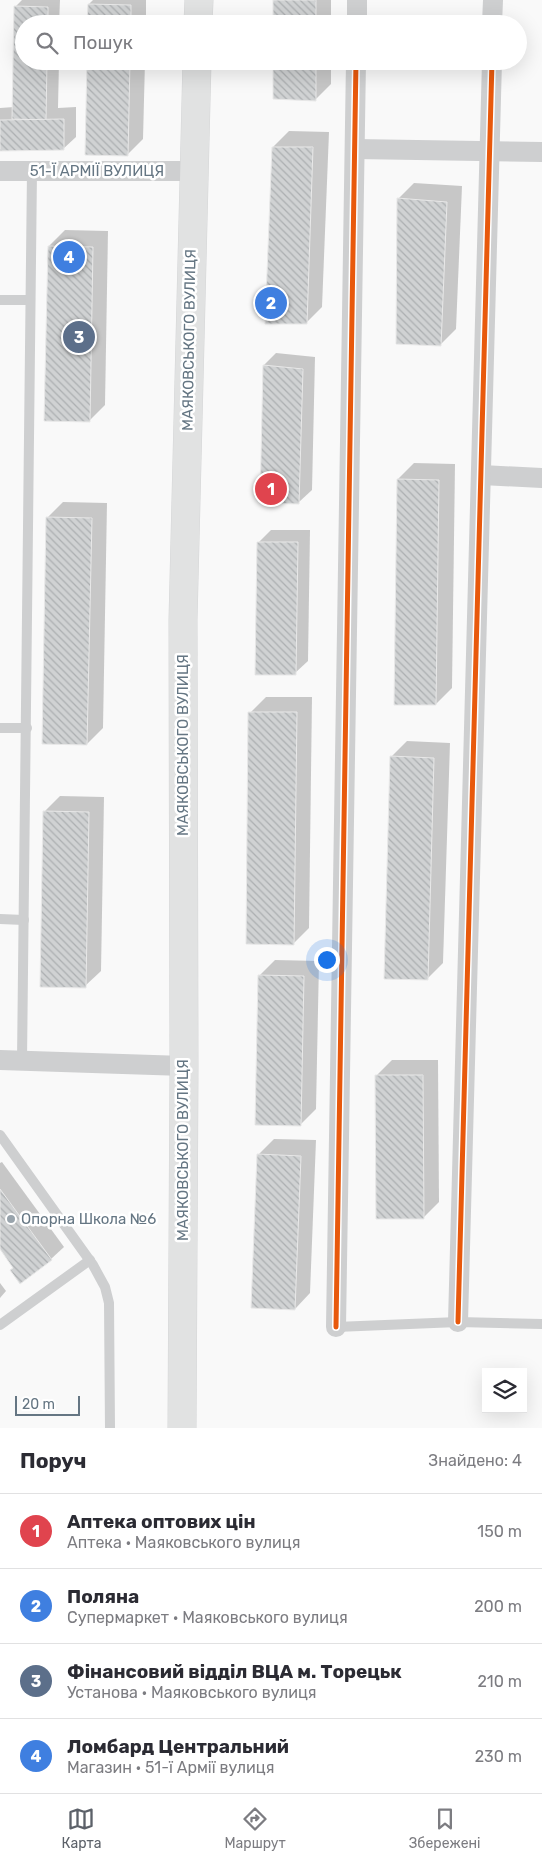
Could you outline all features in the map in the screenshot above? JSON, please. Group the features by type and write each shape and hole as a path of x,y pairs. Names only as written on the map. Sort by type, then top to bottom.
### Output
{"main road":[{"path":"198,15 199,0"},
{"name":"МАЯКОВСЬКОГО ВУЛИЦЯ","path":"182,1428 184,1066 183,620 197,70"}],"street":[{"path":"357,0 357,15"},
{"path":"492,15 493,0"},
{"path":"336,1327 356,70"},
{"path":"458,1322 492,70"},
{"path":"355,149 542,152"},
{"name":"51-Ї АРМІЇ ВУЛИЦЯ","path":"17,171 193,171"},
{"path":"482,475 542,478"},
{"path":"0,1060 184,1066"}],"lane":[{"path":"17,171 30,300 22,1061"},
{"path":"0,300 30,300"},
{"path":"0,728 27,728"},
{"path":"0,920 24,920"},
{"path":"0,1135 90,1260 105,1287 109,1303 110,1428"},
{"path":"0,1325 90,1260"},
{"path":"336,1327 458,1322 542,1324"}],"building":[{"path":"273,0 316,0 316,15 273,15"},
{"path":"88,4 131,5 131,15 87,15"},
{"path":"14,6 48,7 48,15 15,15 15,70 47,70 46,120 12,119"},
{"path":"87,70 130,70 128,156 85,155"},
{"path":"273,70 316,70 316,101 273,99"},
{"path":"64,119 64,150 0,151 0,120"},
{"path":"272,147 313,147 307,324 265,324"},
{"path":"397,198 447,202 441,346 396,344"},
{"path":"48,246 93,247 90,422 44,421"},
{"path":"263,365 303,369 299,504 260,503"},
{"path":"397,479 439,480 436,705 394,705"},
{"path":"46,517 92,518 87,745 42,744"},
{"path":"257,542 298,542 296,675 255,675"},
{"path":"248,712 297,712 294,945 246,944"},
{"path":"390,756 434,758 428,980 384,979"},
{"path":"43,811 89,812 86,988 40,987"},
{"path":"258,975 304,976 301,1126 255,1125"},
{"path":"375,1075 423,1075 424,1219 376,1219"},
{"path":"257,1154 301,1156 295,1310 251,1308"},
{"name":"Опорна Школа №6","path":"0,1189 52,1260 20,1284 10,1270 13,1268 0,1249"}],"cycle path":[{"path":"336,1327 356,70"},
{"path":"458,1322 492,70"}],"place":[{"name":"Ломбард Центральний","path":"69,257"},
{"name":"Поляна","path":"271,303"},
{"name":"Фінансовий відділ ВЦА м. Торецьк","path":"79,337"},
{"name":"Аптека оптових цін","path":"271,489"},
{"name":"Опорна Школа №6","path":"11,1219"}]}
